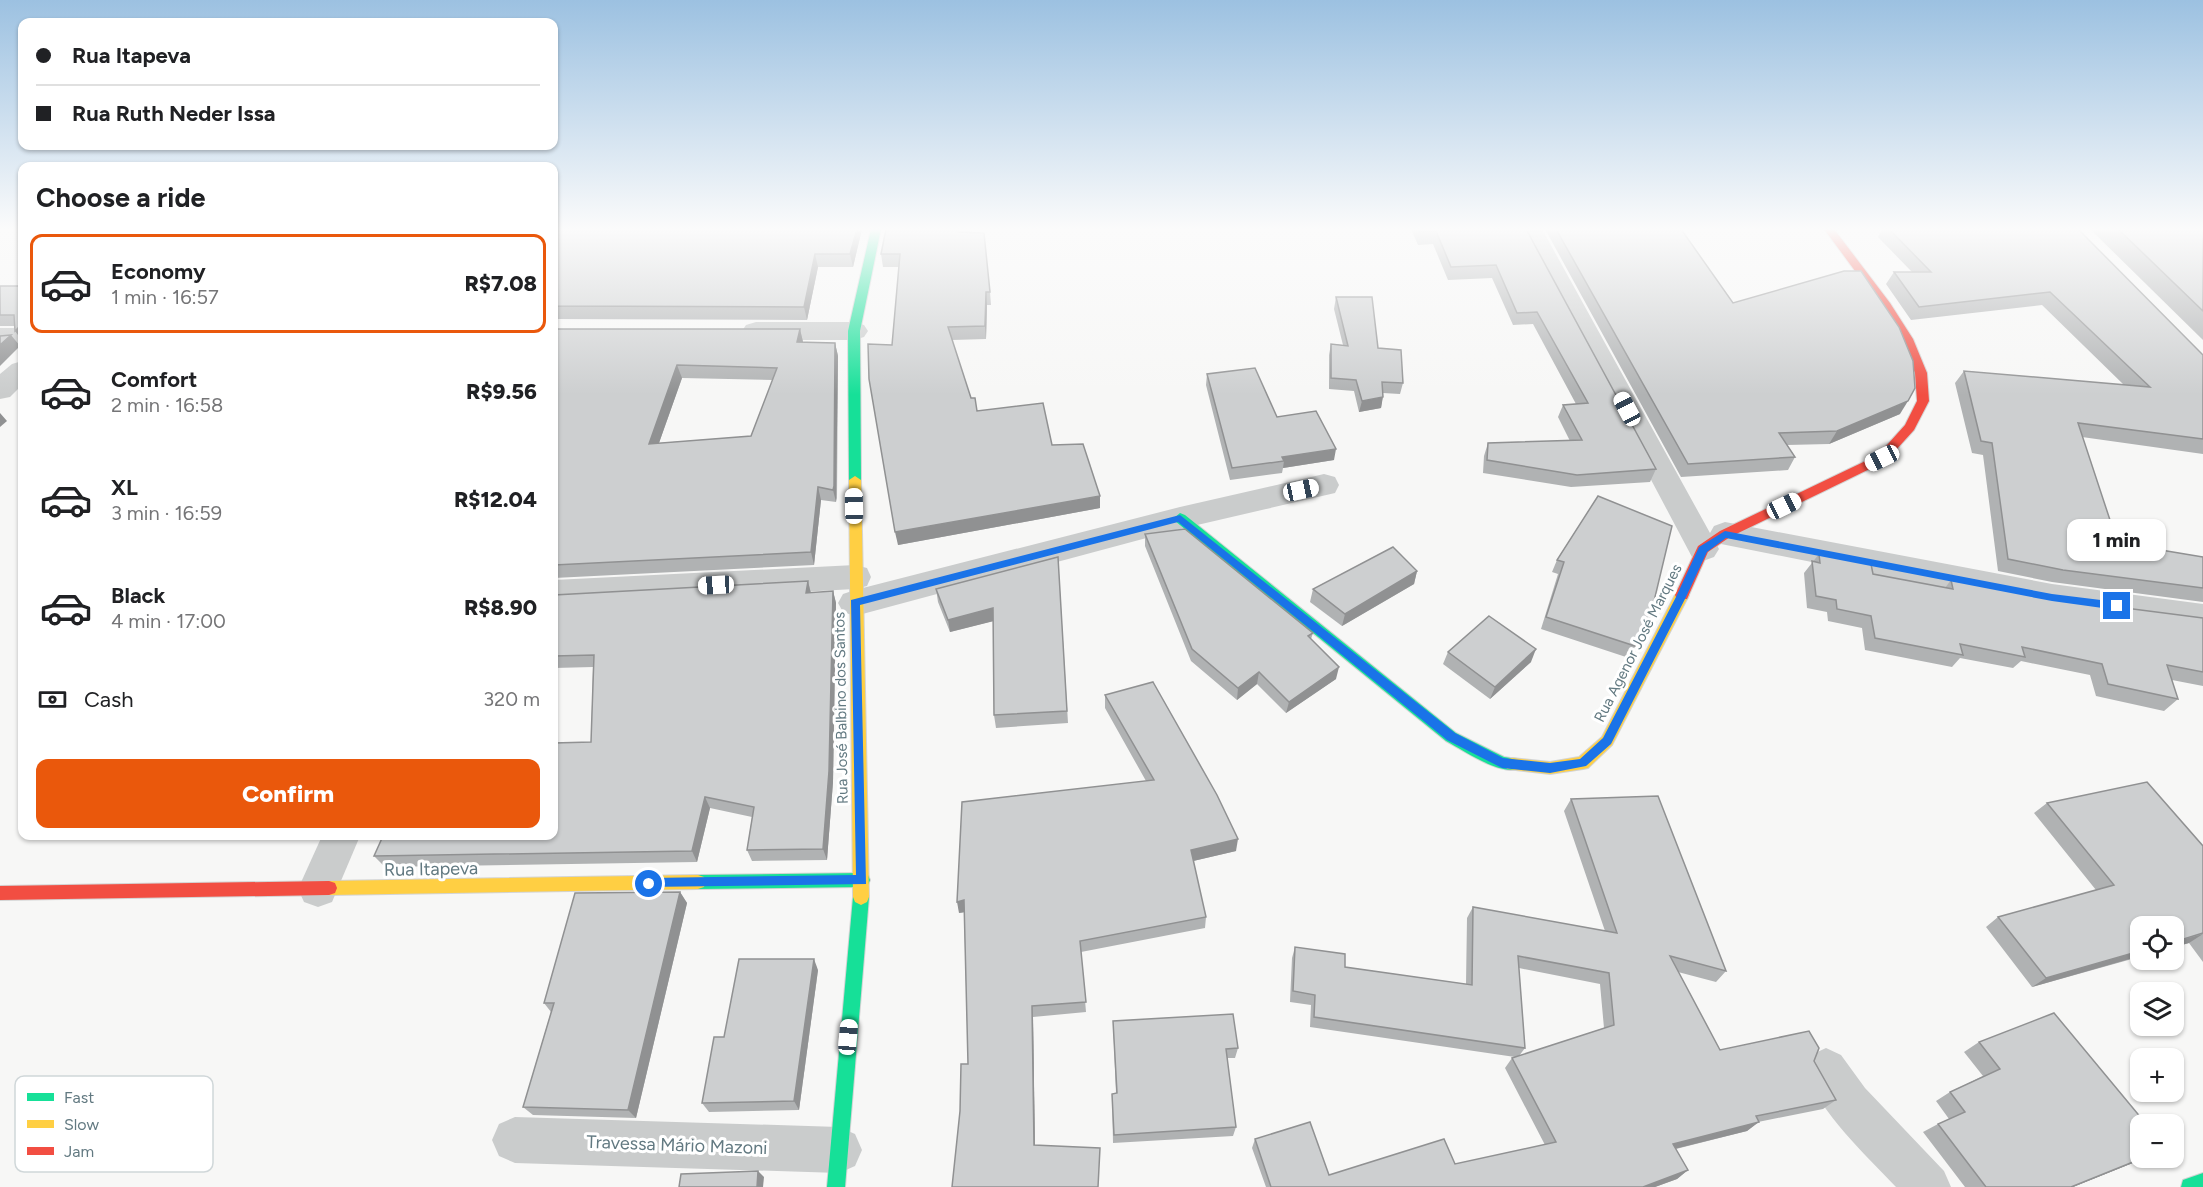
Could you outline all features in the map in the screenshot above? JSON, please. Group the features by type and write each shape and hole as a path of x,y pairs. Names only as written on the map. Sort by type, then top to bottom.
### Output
{"street":[{"name":"Rua José Balbino dos Santos","path":"837,1168 862,880 855,590 854,332 864,284"},
{"path":"1563,284 1714,542"},
{"path":"1714,542 1882,458 1910,428 1923,401 1921,374 1907,339 1870,284"},
{"path":"725,331 854,332"},
{"path":"0,337 18,336"},
{"path":"0,390 18,374"},
{"path":"558,593 855,590 1324,485"},
{"name":"Rua Agenor José Marques","path":"1180,518 1451,737 1502,763 1550,768 1583,763 1607,741 1681,597 1714,542"},
{"path":"1714,542 2052,597 2203,617"},
{"path":"318,889 339,840"},
{"name":"Rua Itapeva","path":"0,893 862,880"},
{"path":"1826,1070 1849,1104 1928,1187"},
{"name":"Travessa Mário Mazoni","path":"515,1140 837,1168"},
{"path":"2190,1187 2203,1182"}],"building":[{"path":"558,284 809,284 804,307 558,306"},
{"path":"897,284 989,284 990,292 986,292 985,326 948,327 971,398 975,398 977,411 1043,403 1052,445 1083,444 1100,496 895,532 869,379 868,344 892,345"},
{"path":"1504,284 1556,284 1656,469 1577,475 1487,460 1488,443 1582,440 1563,405 1588,403 1537,312 1517,313"},
{"path":"1587,284 1720,284 1733,303 1798,284 1870,284 1899,327 1913,361 1915,388 1908,401 1837,431 1779,433 1795,457 1688,464"},
{"path":"1903,284 2133,284 2203,355 2203,439 2078,423 2110,520 2124,521 2137,546 2203,557 2203,588 2063,570 2008,559 1992,443 1981,441 1964,371 2150,387 2050,292 1919,307"},
{"path":"2175,284 2203,284 2203,311"},
{"path":"0,286 18,286 18,328 15,331 14,315 0,315"},
{"path":"1336,297 1372,297 1378,348 1401,350 1403,383 1382,382 1383,397 1362,401 1356,380 1331,378 1331,344 1348,346"},
{"path":"558,329 800,329 797,342 835,343 834,486 833,490 818,487 811,552 558,565","holes":["677,365 777,368 751,436 649,444"]},
{"path":"11,335 0,345 0,336"},
{"path":"1255,368 1277,417 1316,411 1336,449 1282,457 1284,461 1232,468 1207,374"},
{"path":"1598,496 1672,526 1650,618 1635,646 1546,617 1564,562 1557,560"},
{"path":"1185,529 1313,633 1308,636 1339,667 1289,702 1259,672 1238,688 1192,649 1145,534"},
{"path":"1393,547 1417,571 1345,614 1313,589"},
{"path":"1819,554 1871,564 1873,574 1953,589 1951,580 2063,600 2203,618 2203,672 2167,665 2178,699 2108,684 2102,664 2022,647 2025,657 1960,644 1963,655 1875,638 1871,616 1837,609 1836,600 1816,596 1812,561 1820,563"},
{"path":"1058,557 1067,711 994,715 993,608 948,620 936,589"},
{"path":"808,581 806,593 833,591 829,771 823,849 747,850 754,807 705,797 692,851 374,856 381,840 558,840 558,743 591,742 594,655 558,656 558,595"},
{"path":"1489,616 1536,649 1495,687 1448,652"},
{"path":"1153,682 1217,795 1238,839 1191,850 1206,917 1080,941 1086,1002 1032,1006 1034,1145 1100,1148 1098,1187 952,1187 960,1111 961,1064 968,1064 964,900 957,902 962,802 1154,780 1105,695"},
{"path":"2147,782 2203,846 2203,933 2184,939 2184,916 2130,916 2130,954 2046,978 1998,917 2114,885 2047,803"},
{"path":"1658,796 1726,971 1670,956 1720,1050 1809,1031 1819,1048 1814,1061 1836,1100 1756,1116 1759,1122 1673,1144 1688,1170 1643,1187 1271,1187 1255,1139 1310,1122 1329,1175 1444,1139 1455,1164 1556,1142 1512,1058 1614,1025 1609,973 1518,956 1525,1048 1314,1017 1315,995 1293,991 1295,947 1345,954 1345,967 1472,985 1473,907 1617,933 1571,799"},
{"path":"680,892 628,1110 523,1107 554,1003 544,1003 575,893"},
{"path":"739,959 814,959 794,1101 702,1103 714,1037 724,1037"},
{"path":"2054,1013 2138,1114 2130,1114 2130,1163 2071,1187 1986,1187 1938,1124 1965,1112 1950,1092 2000,1069 1979,1042"},
{"path":"1233,1014 1238,1048 1226,1049 1236,1127 1114,1135 1112,1094 1117,1093 1113,1021"},
{"path":"758,1171 757,1187 679,1187 681,1174"}],"traffic: fast":[{"path":"855,480 854,331 864,284"},
{"path":"1180,518 1451,737 1502,763 1512,764"},
{"path":"698,882 862,880"},
{"path":"836,1187 861,897"},
{"path":"2190,1187 2203,1182"}],"traffic: slow":[{"path":"855,480 861,897"},
{"path":"1512,764 1550,768 1583,763 1607,741 1682,595"},
{"path":"329,888 698,882"}],"traffic: jam":[{"path":"1682,595 1703,549 1725,534 1882,458 1910,427 1923,401 1921,373 1907,339 1871,284"},
{"path":"0,893 329,888"}],"route":[{"path":"649,884 862,880 855,603 1180,518 1451,737 1502,763 1550,768 1583,763 1607,741 1703,549 1725,534 2052,597 2117,606"}]}
